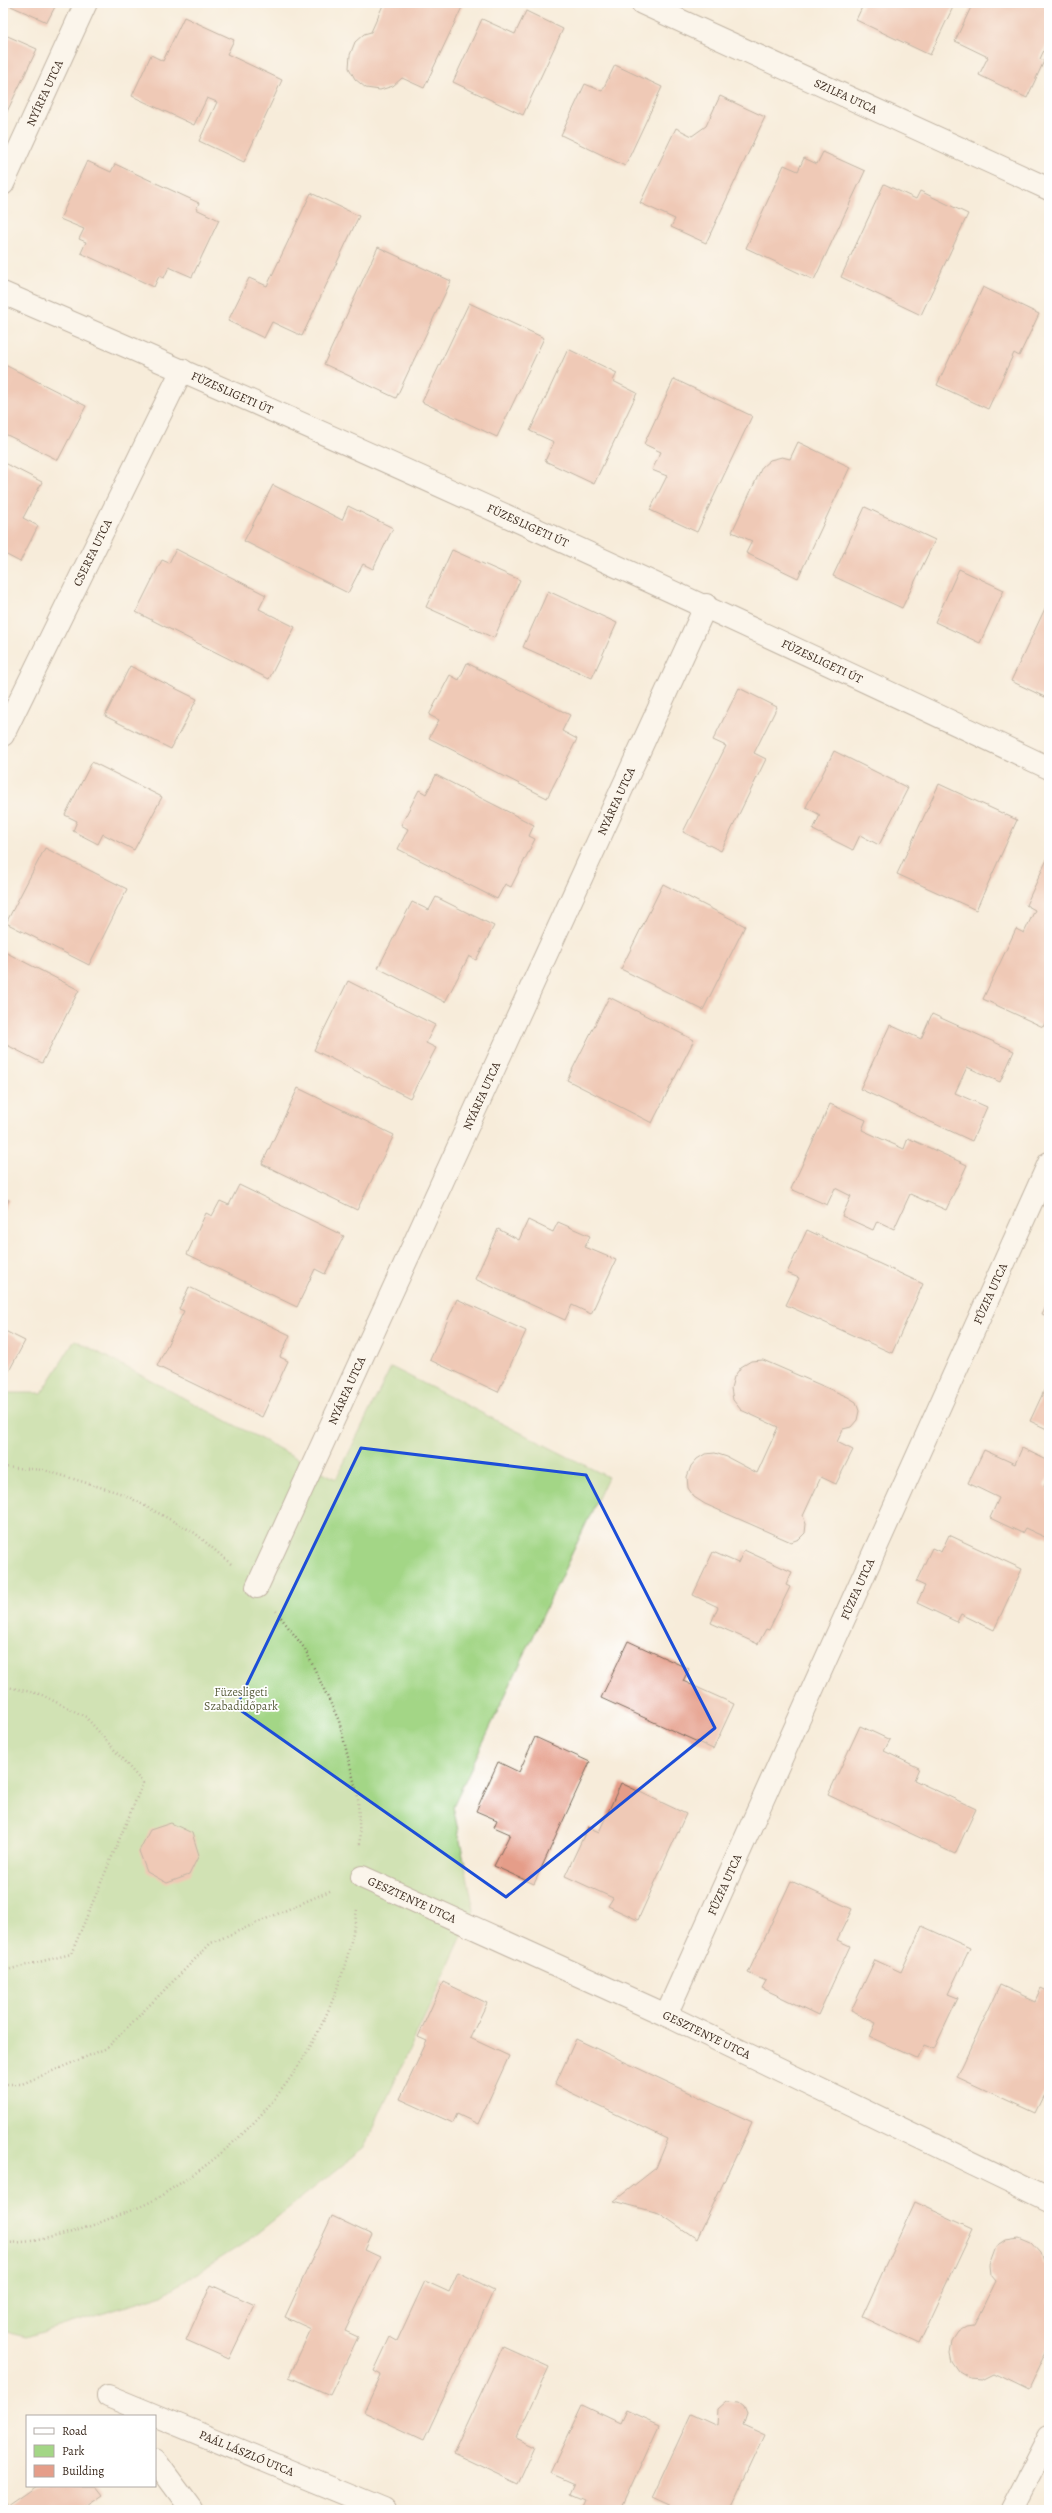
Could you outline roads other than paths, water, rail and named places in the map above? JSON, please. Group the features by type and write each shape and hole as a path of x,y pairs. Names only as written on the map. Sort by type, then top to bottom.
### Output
{"street":[{"name":"NYÍRFA UTCA","path":"3,184 86,3"},
{"name":"SZILFA UTCA","path":"642,3 1049,190"},
{"name":"FÜZESLIGETI ÚT","path":"3,293 182,370 706,605 1049,768"},
{"name":"CSERFA UTCA","path":"3,735 182,370"},
{"name":"NYÁRFA UTCA","path":"257,1586 706,605"},
{"name":"FŰZFA UTCA","path":"666,2015 1049,1163"},
{"name":"GESZTENYE UTCA","path":"362,1877 666,2015 1049,2200"},
{"name":"PAÁL LÁSZLÓ UTCA","path":"122,2415 108,2396 154,2415"},
{"name":"PAÁL LÁSZLÓ UTCA","path":"156,2416 384,2510"},
{"path":"1011,2510 1049,2436"},
{"path":"156,2461 192,2510"}],"park label":[{"name":"Füzesligeti Szabadidőpark","path":"241,1699"}]}
